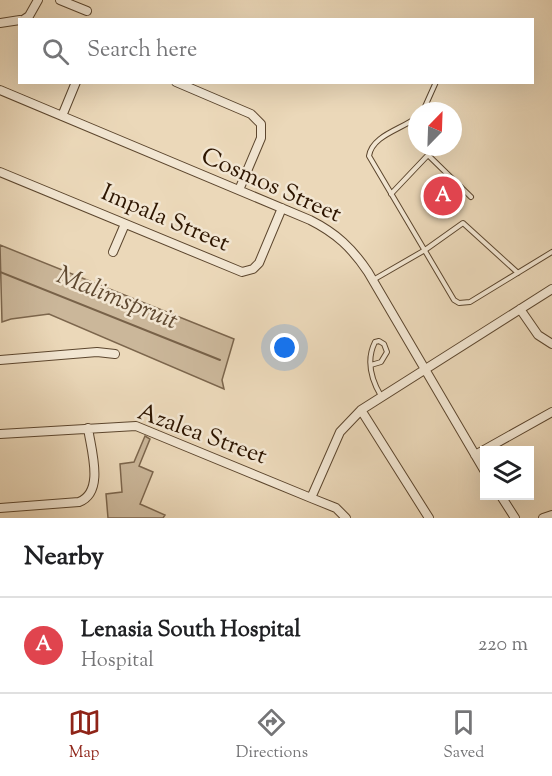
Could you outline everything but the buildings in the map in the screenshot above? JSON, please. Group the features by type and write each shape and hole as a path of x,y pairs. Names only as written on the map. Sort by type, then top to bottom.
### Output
{"street":[{"path":"25,18 29,16 38,0"},
{"path":"60,0 87,11"},
{"path":"0,23 18,20"},
{"path":"62,116 75,84"},
{"path":"181,84 251,114 261,124 261,138 239,190"},
{"name":"Cosmos Street","path":"0,90 282,208 323,226 344,240 373,280 480,463"},
{"name":"Impala Street","path":"0,172 242,272 253,269 259,263 282,208"},
{"path":"113,252 125,224"},
{"path":"311,498 340,432 361,410 552,289"},
{"path":"520,309 538,335 552,344"},
{"path":"0,360 97,352 115,354"},
{"path":"361,410 429,518"},
{"path":"475,455 552,412"},
{"name":"Azalea Street","path":"0,435 122,425 143,428 336,508 346,518"},
{"path":"0,508 79,502 88,498 94,486 88,428"},
{"path":"504,500 515,518"},
{"path":"543,518 552,515"}],"lane":[{"path":"427,102 435,84"},
{"path":"408,122 382,138 369,152 369,159 448,291 459,303 478,298 552,252"},
{"path":"391,194 428,155 471,197"},
{"path":"373,280 425,250 463,224 518,273"},
{"path":"371,365 381,362 387,352 384,344 379,340 375,342 372,350 371,365 371,375 381,396"}],"shaded area":[{"path":"0,245 234,339 222,380 224,389 49,314 2,322"},
{"path":"145,436 150,439 139,466 153,472 140,504 165,515 163,518 108,518 106,494 122,492 120,464 134,462"}],"waterway":[{"name":"Malimspruit","path":"0,272 220,360"}],"place":[{"name":"Lenasia South Hospital","path":"443,196"}]}
